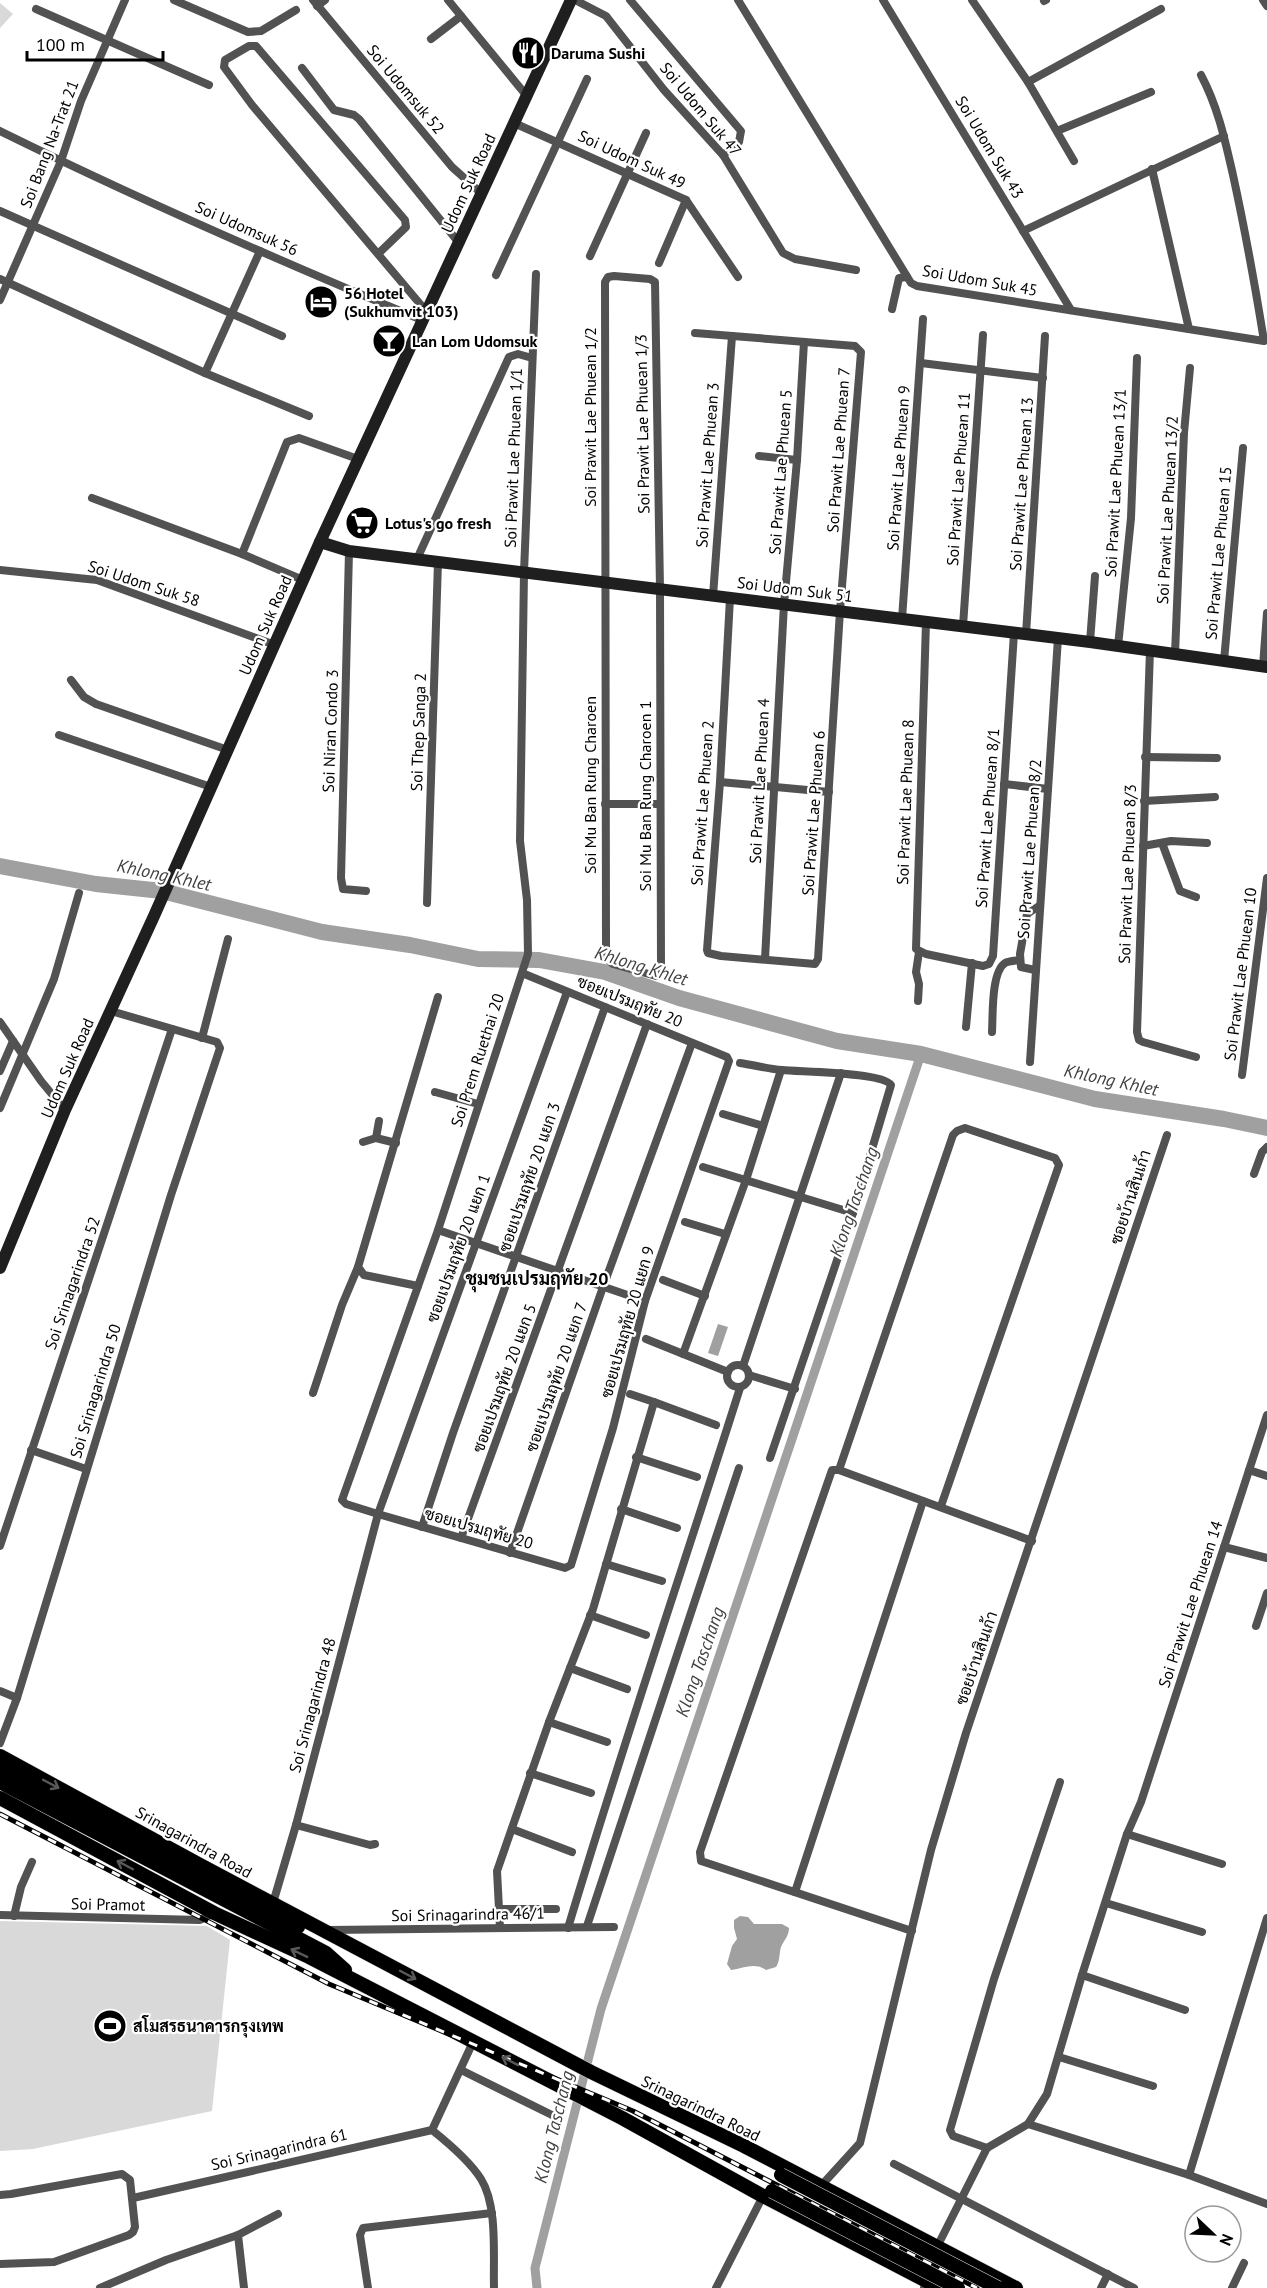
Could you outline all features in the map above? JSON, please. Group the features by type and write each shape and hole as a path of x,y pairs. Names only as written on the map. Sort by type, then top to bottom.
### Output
{"main road":[{"name":"Udom Suk Road","path":"0,1268 65,1110 177,865 320,542 526,95 573,0"},
{"name":"Soi Udom Suk 51","path":"320,542 349,551 1020,633 1265,667"},
{"name":"Srinagarindra Road","path":"0,1756 200,1865 591,2072 718,2133 1016,2288"},
{"name":"Srinagarindra Road","path":"0,1770 330,1944 373,1957"},
{"path":"0,1782 326,1953 360,1983"},
{"path":"0,1798 214,1913 360,1983 621,2118 680,2143 768,2193 958,2288"},
{"path":"632,2093 781,2175 998,2288"},
{"path":"813,2222 830,2221 836,2217 838,2206 825,2189"},
{"path":"768,2193 813,2222 925,2284 940,2288"}],"street":[{"name":"Soi Bang Na-Trat 21","path":"0,300 4,281 33,226 61,161 81,101 125,0"},
{"path":"174,0 248,32 261,31 296,10"},
{"path":"315,3 325,0"},
{"path":"448,0 526,95"},
{"name":"Soi Udom Suk 47","path":"573,0 606,16 664,90 723,154 783,253 795,259 856,270"},
{"path":"630,0 741,131 739,142 723,154"},
{"name":"Soi Udom Suk 45","path":"738,0 874,220 903,277 917,286 1264,341 1247,236 1224,136"},
{"name":"Soi Udom Suk 43","path":"883,0 1071,310"},
{"path":"972,0 1028,82 1074,161"},
{"path":"1263,0 1267,6"},
{"name":"Soi Udomsuk 52","path":"315,3 452,167 481,194"},
{"path":"36,9 209,85"},
{"path":"1028,82 1161,9"},
{"path":"431,39 461,16"},
{"path":"378,254 406,227 405,220 256,46 249,46 225,60 224,67 252,105 378,254 424,316"},
{"path":"302,68 334,110 354,115 359,119 459,243"},
{"path":"1023,231 1224,136 1213,98 1201,75"},
{"path":"496,275 587,79"},
{"path":"1057,131 1151,92"},
{"name":"Soi Udom Suk 49","path":"514,123 686,200 738,277"},
{"name":"Soi Udomsuk 56","path":"0,131 260,251 424,316"},
{"path":"591,256 646,133"},
{"path":"1152,169 1189,329"},
{"path":"658,263 686,200"},
{"path":"0,211 282,336"},
{"path":"205,373 260,251"},
{"name":"Soi Prawit Lae Phuean 1/1","path":"524,572 536,274"},
{"name":"Soi Prawit Lae Phuean 1/2","path":"605,582 605,282 608,277 632,277"},
{"name":"Soi Prawit Lae Phuean 1/3","path":"632,277 650,279 655,282 660,589"},
{"path":"892,309 903,277"},
{"path":"4,281 205,373 309,416"},
{"name":"Soi Prawit Lae Phuean 9","path":"902,619 923,320"},
{"name":"Soi Prawit Lae Phuean 7","path":"695,333 855,346 861,352 840,611"},
{"name":"Soi Prawit Lae Phuean 11","path":"963,626 983,335"},
{"name":"Soi Prawit Lae Phuean 3","path":"713,596 732,336"},
{"name":"Soi Prawit Lae Phuean 13","path":"1020,633 1045,336"},
{"name":"Soi Prawit Lae Phuean 5","path":"784,604 797,460 804,342"},
{"path":"417,559 509,357 518,354 532,358"},
{"name":"Soi Prawit Lae Phuean 13/1","path":"1118,646 1131,518 1137,358"},
{"path":"921,363 1043,378"},
{"name":"Soi Prawit Lae Phuean 13/2","path":"1175,654 1184,433 1190,368"},
{"path":"242,554 287,442 299,438 358,459"},
{"name":"Soi Prawit Lae Phuean 15","path":"1224,661 1243,448"},
{"path":"759,456 797,460"},
{"path":"92,498 242,554 303,580"},
{"name":"Soi Niran Condo 3","path":"349,551 341,878 343,888 366,891"},
{"name":"Soi Thep Sanga 2","path":"427,903 438,562"},
{"name":"Soi Udom Suk 58","path":"0,570 97,580 274,645"},
{"name":"Soi Prem Ruethai 20","path":"378,1514 346,1504 342,1498 438,1230 527,959 527,900 519,841 524,572"},
{"path":"1089,642 1095,576"},
{"name":"Soi Mu Ban Rung Charoen","path":"605,582 607,959 613,964 633,970"},
{"name":"Soi Mu Ban Rung Charoen 1","path":"633,970 656,976 661,970 660,589"},
{"name":"Soi Prawit Lae Phuean 2","path":"730,598 720,782 707,950 708,953 721,956 765,959"},
{"name":"Soi Prawit Lae Phuean 4","path":"765,959 784,604"},
{"name":"Soi Prawit Lae Phuean 6","path":"765,959 808,964 818,962 840,611"},
{"path":"1265,667 1267,613"},
{"name":"Soi Prawit Lae Phuean 8","path":"918,1001 919,984 916,972 919,952 916,949 926,622"},
{"name":"Soi Prawit Lae Phuean 8/1","path":"972,963 983,966 989,964 993,956 1004,784 1020,633"},
{"name":"Soi Prawit Lae Phuean 8/2","path":"1030,1062 1058,638"},
{"name":"Soi Prawit Lae Phuean 8/3","path":"1150,650 1138,1036 1139,1040 1147,1044 1196,1057"},
{"path":"70,680 84,697 96,704 228,750"},
{"path":"59,735 211,787"},
{"path":"1146,757 1217,758"},
{"path":"720,782 829,792"},
{"path":"1004,784 1048,789"},
{"path":"1144,801 1215,797"},
{"path":"605,804 659,804"},
{"path":"1143,846 1172,841 1207,843"},
{"path":"1162,843 1180,891 1196,897"},
{"name":"Soi Prawit Lae Phuean 10","path":"1242,1075 1267,878"},
{"path":"0,1108 54,979 79,893"},
{"path":"1035,970 1021,967 1019,960 1027,914 1039,906"},
{"path":"111,1011 202,1038 228,939"},
{"path":"919,952 972,963 966,1027"},
{"path":"992,1032 995,983 999,971 1004,964 1019,960"},
{"name":"ซอยเปรมฤทัย 20","path":"522,973 727,1057"},
{"name":"ซอยเปรมฤทัย 20 แยก 1","path":"378,1514 567,992"},
{"path":"313,1393 342,1305 358,1267 438,997"},
{"name":"ซอยเปรมฤทัย 20 แยก 3","path":"422,1527 453,1433 605,1007"},
{"path":"0,1022 65,1110"},
{"name":"ซอยเปรมฤทัย 20 แยก 5","path":"461,1539 647,1024"},
{"name":"Soi Srinagarindra 52","path":"0,1546 172,1029"},
{"name":"Soi Srinagarindra 50","path":"0,1743 17,1698 171,1195 220,1048 216,1042 202,1038"},
{"path":"0,1071 13,1041"},
{"name":"ซอยเปรมฤทัย 20 แยก 7","path":"510,1552 692,1043"},
{"name":"ซอยเปรมฤทัย 20 แยก 9","path":"571,1564 613,1428 645,1301 729,1063 727,1057"},
{"path":"740,1063 781,1070 841,1073 885,1079 891,1085 853,1213 770,1458"},
{"path":"683,1354 746,1180 781,1070"},
{"path":"742,1366 841,1073"},
{"path":"435,1092 478,1104"},
{"path":"723,1114 763,1126"},
{"path":"376,1138 379,1121"},
{"path":"839,1470 953,1135 965,1128 1055,1158 1059,1166 941,1506"},
{"name":"ซอยบ้านสินเก้า","path":"825,2189 860,2143 931,1850 966,1733 1167,1135"},
{"path":"363,1142 376,1138 396,1143"},
{"path":"1254,1174 1262,1152 1267,1147"},
{"path":"703,1167 853,1213"},
{"path":"685,1222 725,1234"},
{"path":"438,1230 645,1301"},
{"path":"358,1267 364,1275 418,1286"},
{"path":"663,1280 705,1296"},
{"path":"646,1339 728,1372"},
{"path":"728,1372 737,1365 742,1366 749,1375 795,1389"},
{"path":"728,1372 729,1383 740,1388"},
{"path":"568,1928 608,1794 667,1620 740,1388 747,1383 749,1375"},
{"path":"630,1394 716,1425"},
{"path":"500,1928 497,1870 530,1773 590,1616 654,1402"},
{"name":"Soi Prawit Lae Phuean 14","path":"1028,2124 1047,2094 1127,1834 1141,1802 1267,1415"},
{"path":"31,1450 86,1469"},
{"path":"636,1457 697,1478"},
{"path":"587,1926 739,1468"},
{"path":"912,1931 701,1861 699,1856 832,1470 839,1470 923,1502 941,1506 1032,1541"},
{"path":"1249,1470 1267,1476"},
{"path":"795,1892 923,1502"},
{"path":"621,1509 677,1528"},
{"name":"ซอยเปรมฤทัย 20","path":"378,1514 565,1568 571,1564"},
{"name":"Soi Srinagarindra 48","path":"273,1903 296,1825 378,1514"},
{"path":"1224,1546 1267,1558"},
{"path":"606,1564 662,1581"},
{"path":"1256,1626 1267,1593"},
{"path":"590,1616 646,1635"},
{"path":"570,1668 627,1689"},
{"path":"0,1691 17,1698"},
{"path":"549,1722 607,1742"},
{"path":"530,1773 591,1793"},
{"path":"986,2151 953,2136 950,2130 994,1979 1060,1782"},
{"path":"296,1825 370,1845 375,1844"},
{"path":"512,1829 572,1852"},
{"path":"1127,1834 1222,1864"},
{"path":"14,1916 26,1873 32,1863"},
{"path":"1106,1903 1202,1932"},
{"path":"498,1909 556,1909"},
{"name":"Soi Pramot","path":"0,1915 200,1920 214,1913"},
{"path":"1189,2175 1267,1918"},
{"name":"Soi Srinagarindra 46/1","path":"322,1930 614,1927"},
{"path":"1082,1975 1185,2010"},
{"path":"473,2042 432,2130 450,2144 481,2178 492,2213 494,2288"},
{"path":"1059,2057 1153,2086"},
{"path":"461,2070 556,2116"},
{"path":"925,2284 937,2247 986,2151 1028,2124 1189,2175 1267,2204"},
{"name":"Soi Srinagarindra 61","path":"133,2198 432,2130"},
{"path":"894,2164 1134,2288"},
{"path":"0,2194 12,2194 123,2174 130,2180 135,2227 129,2235 54,2262 0,2264"},
{"path":"716,2288 768,2193"},
{"path":"368,2288 360,2235 363,2228 492,2213"},
{"path":"100,2288 166,2260 238,2235 278,2214"},
{"path":"238,2235 244,2288"},
{"path":"1232,2288 1245,2264"},
{"path":"1101,2288 1108,2274"}],"shaded area":[{"path":"0,3 13,14 0,28"},
{"path":"718,1324 728,1327 718,1356 708,1353"},
{"path":"740,1916 748,1917 754,1924 782,1924 789,1928 776,1967 766,1970 754,1966 731,1970 727,1964 732,1946 737,1939 734,1920"},
{"name":"สโมสรธนาคารกรุงเทพ","path":"0,1921 207,1926 230,1940 212,2111 33,2149 0,2151"}],"waterway":[{"name":"Khlong Khlet","path":"0,866 96,884 162,891 322,932 410,945 478,959 539,960 605,972 679,998 837,1041 921,1054 1095,1099 1267,1128"},
{"name":"Klong Taschang","path":"537,2288 535,2268 601,2009 921,1054"}],"railway":[{"path":"0,1814 329,1984 633,2111 977,2288"}],"place":[{"name":"Daruma Sushi","path":"528,53"},
{"name":"56 Hotel (Sukhumvit 103)","path":"321,302"},
{"name":"Lan Lom Udomsuk","path":"389,341"},
{"name":"Lotus's go fresh","path":"362,523"},
{"name":"สโมสรธนาคารกรุงเทพ","path":"110,2026"}],"district":[{"name":"ชุมชนเปรมฤทัย 20","path":"537,1279"}]}
